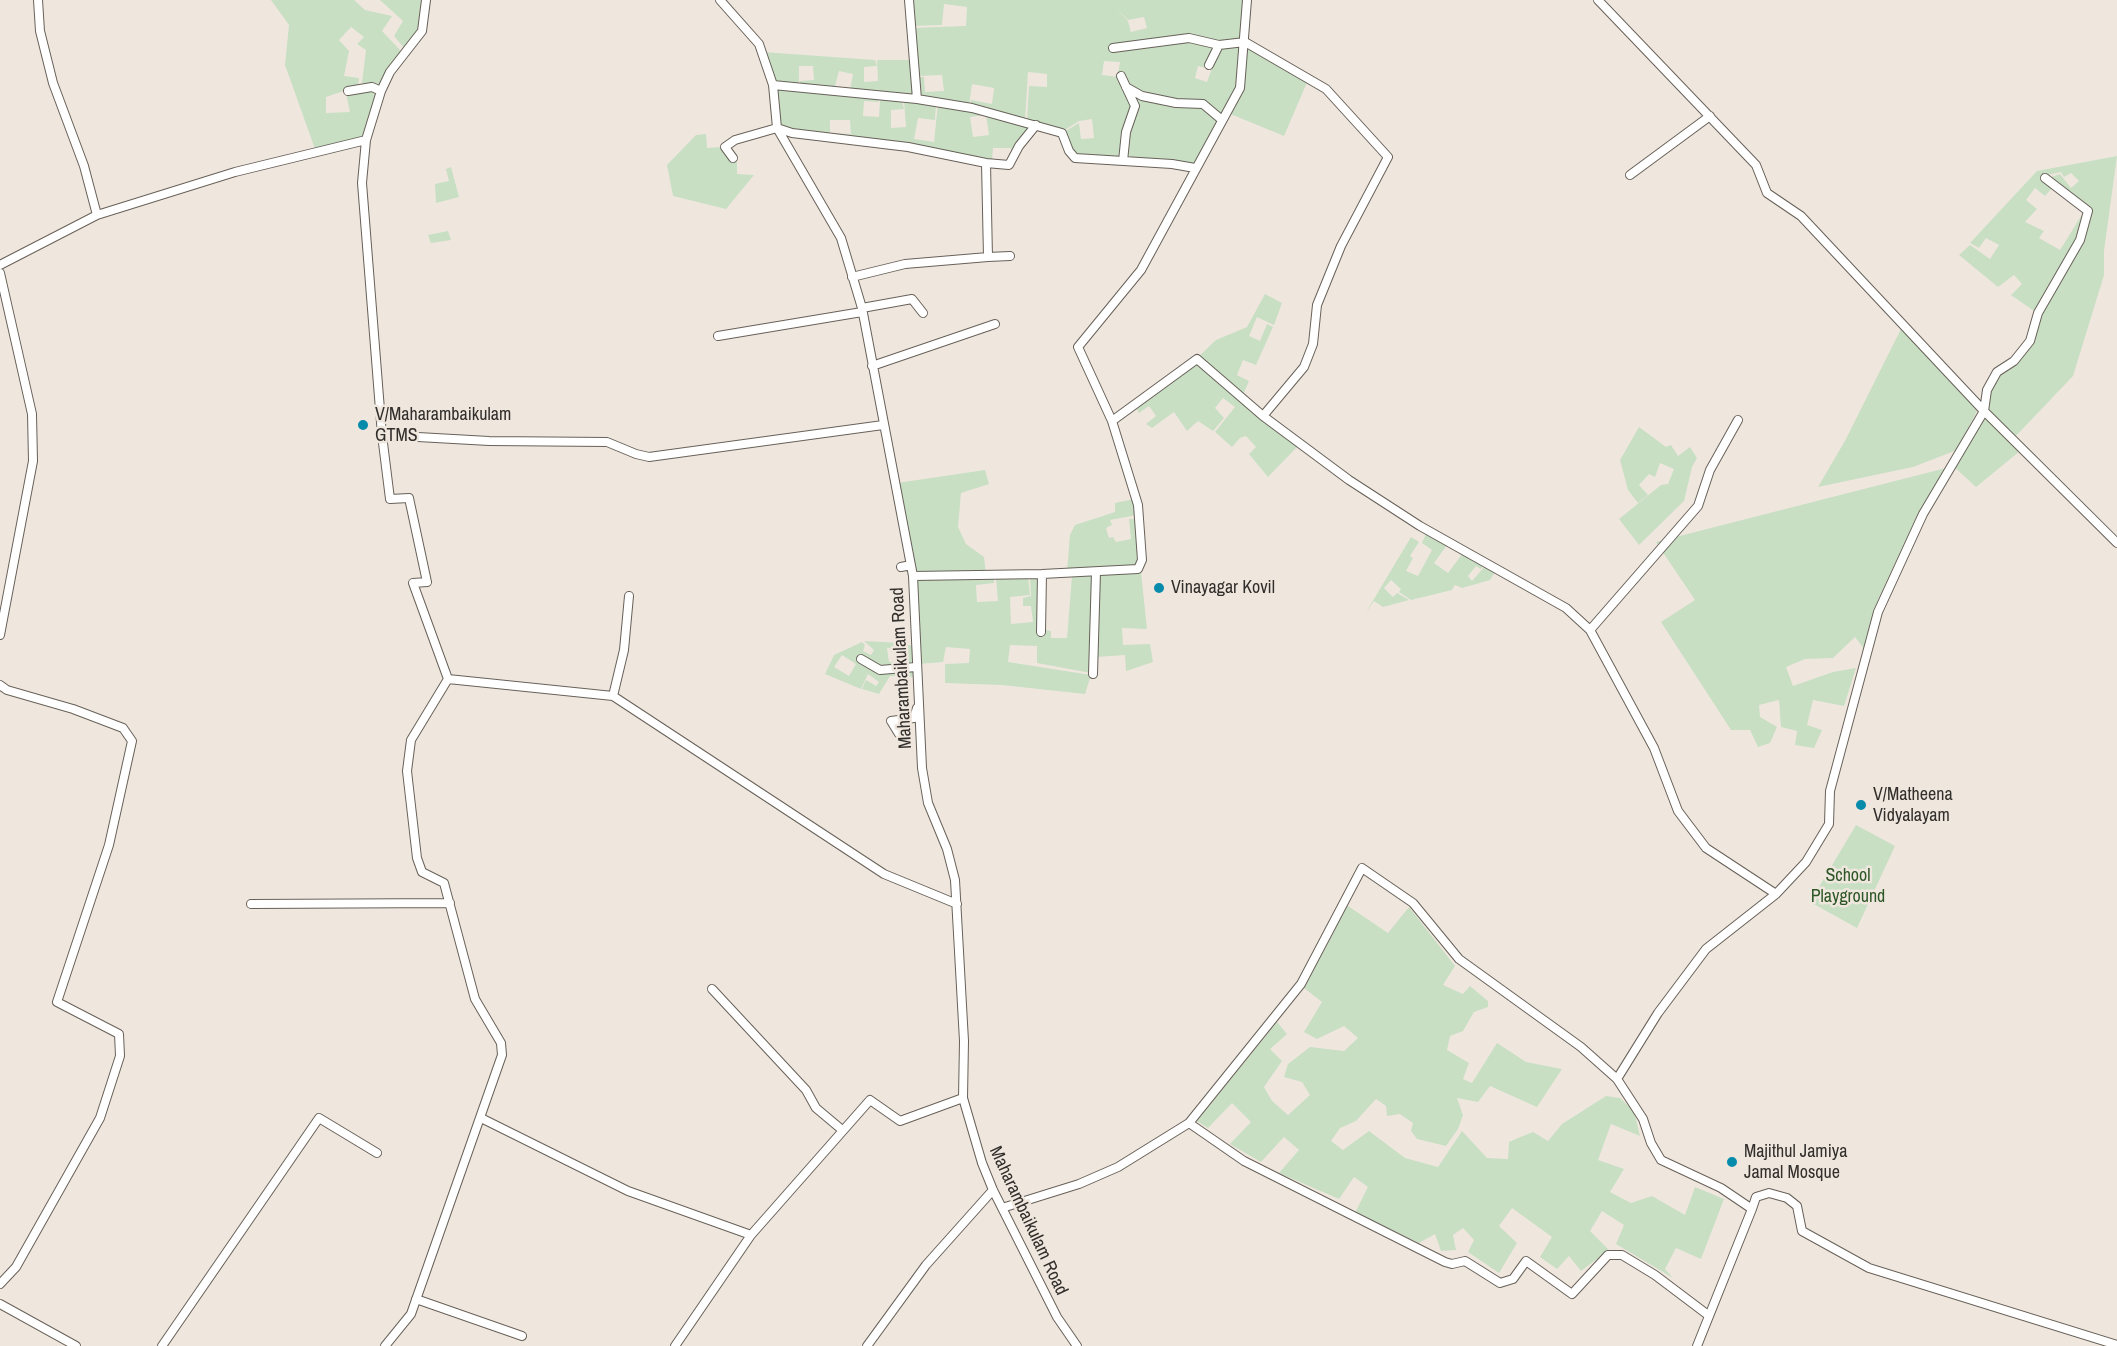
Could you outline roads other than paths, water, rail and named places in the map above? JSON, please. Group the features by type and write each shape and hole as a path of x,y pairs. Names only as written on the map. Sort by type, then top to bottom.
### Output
{"street":[{"path":"38,0 40,31 53,83 84,166 97,214"},
{"path":"426,0 422,31 390,72 381,91 366,140 362,183 382,435 390,500 409,498 427,582 414,583 448,679"},
{"name":"Maharambaikulam Road","path":"720,0 759,44 773,85 777,128 841,238 862,310 913,576 922,768 928,803 947,849 957,904 964,1041 963,1098 982,1163 993,1190 1057,1317 1077,1346"},
{"path":"909,0 917,99"},
{"path":"913,576 1042,574 1138,569 1142,561 1138,505 1112,422 1078,346 1141,270 1240,88 1248,0"},
{"path":"1598,0 1756,165 1767,193 1801,216 1983,411 2117,543"},
{"path":"1113,48 1189,38 1219,45 1245,42 1326,89 1388,157 1341,246 1317,305 1313,344 1304,367 1263,416"},
{"path":"1209,65 1219,45"},
{"path":"1121,76 1135,106 1126,132 1123,161"},
{"path":"773,85 917,99 972,108 1062,133 1069,151 1075,158 1196,168"},
{"path":"348,91 372,87 381,91"},
{"path":"1126,87 1142,96 1176,103 1203,104 1222,120"},
{"path":"1630,175 1710,116"},
{"path":"733,159 725,147 777,128 792,133 908,147 986,163 1009,165 1036,125"},
{"path":"0,265 97,214 235,172 366,140"},
{"path":"986,163 988,257"},
{"path":"1617,1079 1658,1013 1706,949 1776,894 1806,862 1829,824 1830,791 1878,612 1923,514 1983,411 1987,390 1997,372 2014,361 2030,341 2038,313 2080,240 2088,211 2045,178"},
{"path":"852,277 905,264 1010,256"},
{"path":"0,273 32,414 33,461 0,635"},
{"path":"717,336 912,299 923,313"},
{"path":"872,366 995,324"},
{"path":"1112,422 1197,358 1263,416 1349,480 1420,526 1566,608 1590,630 1654,748 1678,811 1706,848 1776,894"},
{"path":"1590,630 1698,506 1710,470 1738,420"},
{"path":"382,435 489,441 607,442 649,457 883,424"},
{"path":"901,567 911,565"},
{"path":"1093,674 1096,572"},
{"path":"1041,632 1042,574"},
{"path":"613,696 624,650 629,596"},
{"path":"861,659 880,670 916,667"},
{"path":"448,679 613,696 884,874 957,904"},
{"path":"385,1346 411,1314 502,1055 501,1043 475,999 444,883 422,872 417,858 407,771 411,740 448,679"},
{"path":"0,685 6,690 73,709 123,728 132,741 109,845 57,1002 119,1034 120,1056 100,1118 16,1267 0,1284"},
{"path":"899,734 891,720 914,718 919,704"},
{"path":"1002,1208 1078,1184 1118,1167 1189,1122 1301,984 1362,868 1413,903 1459,959 1581,1047 1617,1079 1643,1119 1651,1143 1661,1160 1721,1188 1752,1209"},
{"path":"251,904 450,903"},
{"path":"712,989 806,1090 816,1108 841,1129"},
{"path":"675,1346 751,1235 841,1129 870,1100 900,1121 963,1098"},
{"path":"162,1346 319,1118 377,1153"},
{"path":"481,1118 628,1191 751,1235"},
{"path":"1189,1122 1244,1161 1445,1262 1452,1264 1465,1261 1500,1283 1513,1279 1526,1261 1572,1294 1608,1255 1622,1255 1655,1275 1708,1316"},
{"path":"867,1346 926,1265 993,1190"},
{"path":"1698,1346 1708,1316 1742,1238 1756,1197 1769,1193 1787,1198 1797,1206 1802,1231 1869,1268 2117,1345"},
{"path":"416,1299 522,1336"},
{"path":"0,1304 76,1346"},
{"path":"56,1346 61,1337"}],"place":[{"name":"V/Maharambaikulam GTMS","path":"363,425"},
{"name":"Vinayagar Kovil","path":"1159,588"},
{"name":"V/Matheena Vidyalayam","path":"1861,805"},
{"name":"Majithul Jamiya Jamal Mosque","path":"1732,1162"}],"park label":[{"name":"School Playground","path":"1848,886"}]}
